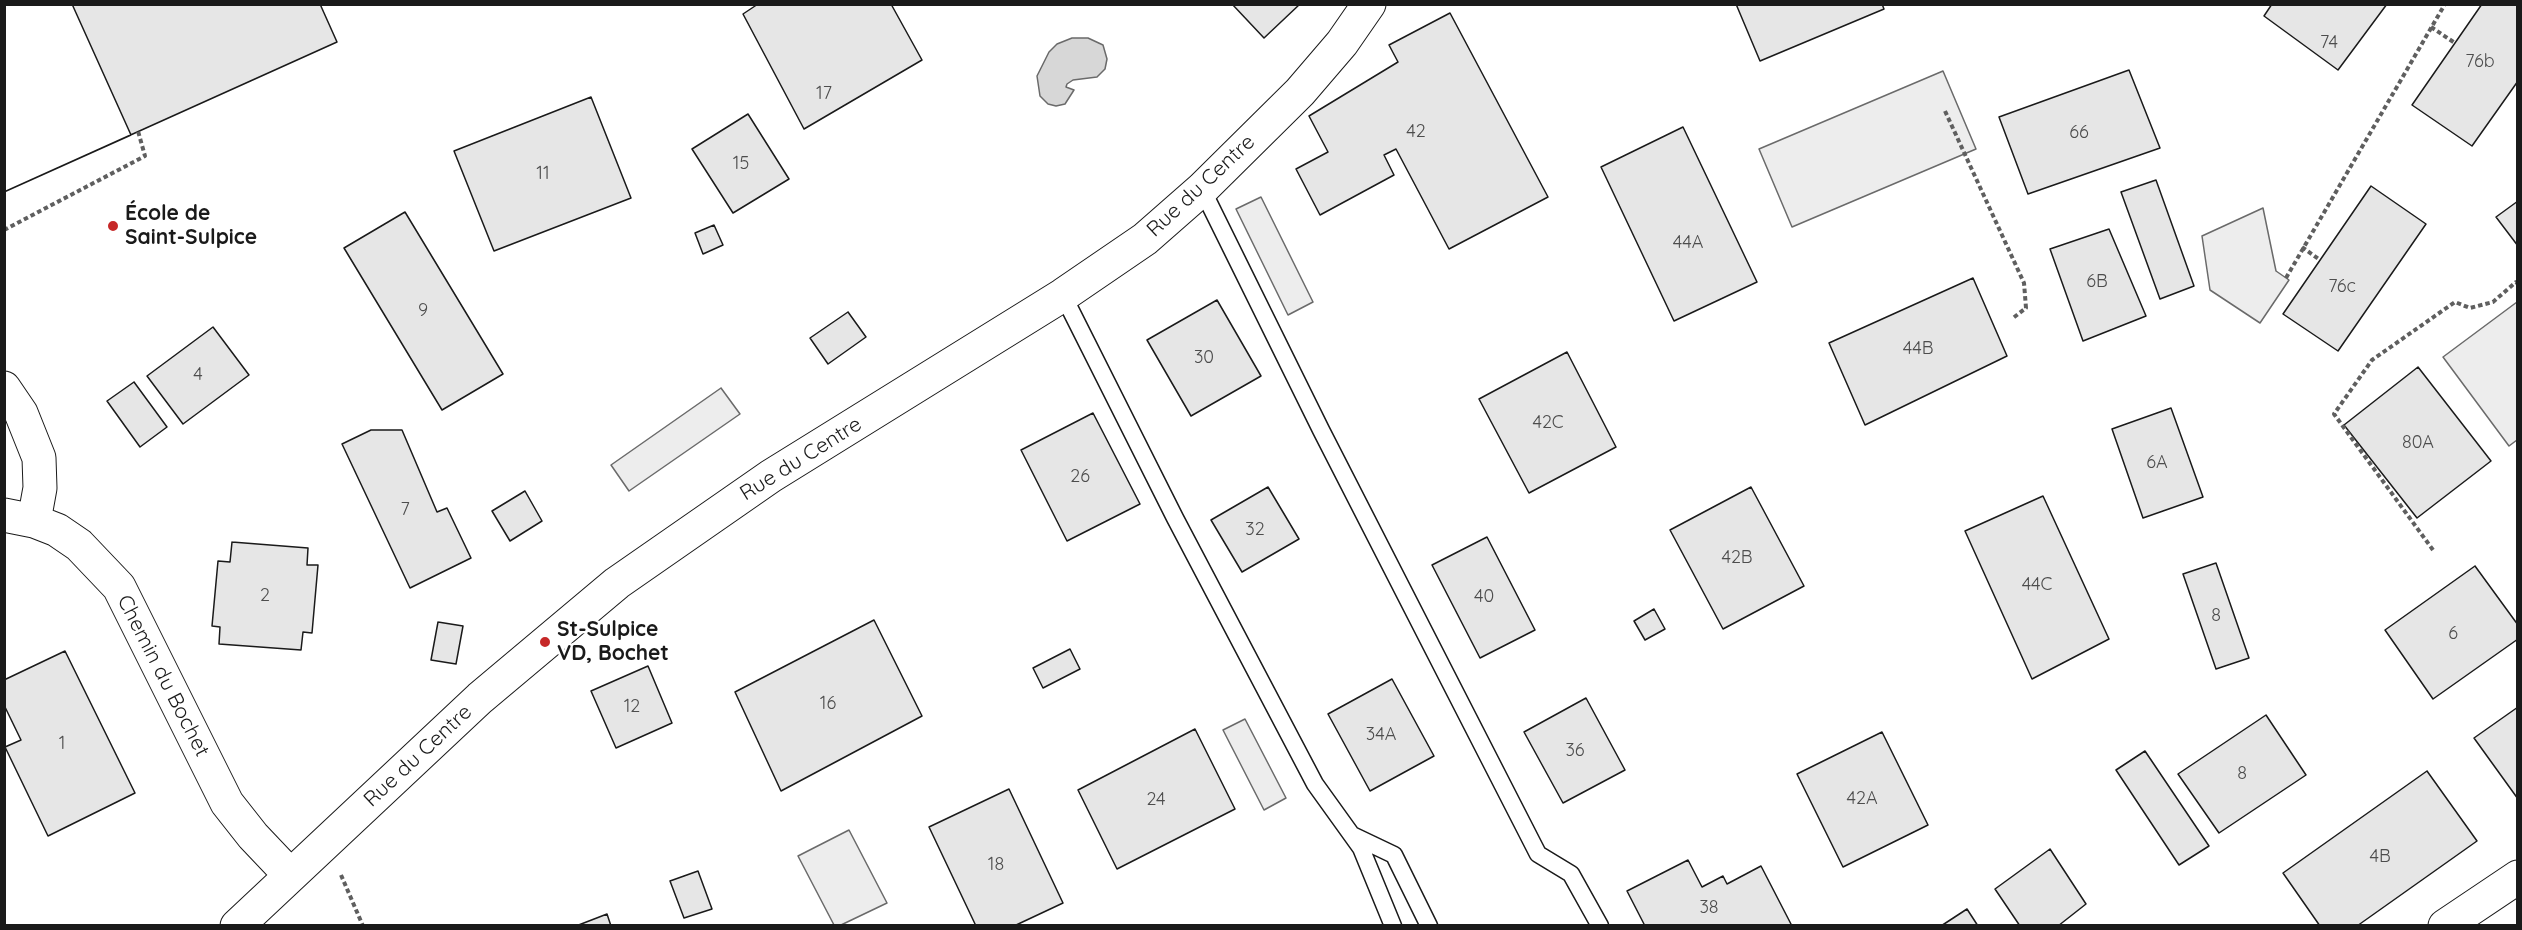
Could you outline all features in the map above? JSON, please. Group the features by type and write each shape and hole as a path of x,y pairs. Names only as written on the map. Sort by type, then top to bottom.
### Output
{"street":[{"name":"Rue du Centre","path":"237,926 480,698 617,583 771,476 1063,295 1145,238 1202,189 1300,92 1342,43 1369,4"},
{"path":"4,388 21,412 39,458 40,488 19,518"},
{"name":"Chemin du Bochet","path":"19,518 57,530 79,545 119,587 227,803 253,836 290,875"},
{"path":"2445,926 2517,877"}],"lane":[{"path":"1202,189 1321,430 1538,854 1571,874 1600,926"},
{"path":"1063,295 1175,518 1315,784 1361,849 1393,926"},
{"path":"1352,835 1394,855 1429,926"}],"path":[{"path":"2286,278 2445,4"},
{"path":"2431,27 2455,43"},
{"path":"1945,111 2024,283 2026,308 2013,318"},
{"path":"4,230 145,156 138,132"},
{"path":"2302,247 2320,260"},
{"path":"2433,550 2334,414 2372,360 2455,302 2470,308 2493,302 2516,282 2517,284"},
{"path":"341,873 363,926"}],"shaded area":[{"path":"1072,38 1088,38 1103,45 1107,59 1105,69 1097,77 1073,80 1067,84 1066,87 1074,90 1065,104 1056,106 1048,104 1040,96 1037,76 1049,52 1057,44"},
{"path":"1943,71 1976,149 1792,227 1759,149"},
{"path":"1261,197 1313,302 1288,315 1236,209"},
{"path":"2263,208 2276,271 2289,280 2260,323 2210,290 2202,236"},
{"path":"2517,302 2517,440 2509,446 2443,357"},
{"path":"721,388 740,414 629,491 611,465"},
{"path":"1245,719 1286,798 1264,810 1223,730"},
{"path":"849,830 887,903 841,925 834,925 798,856"}],"building":[{"name":"École de Saint-Sulpice","path":"4,4 320,4 337,42 4,192"},
{"path":"4,4 72,4 131,135 4,192"},
{"path":"758,4 891,4 922,60 804,129 743,14"},
{"path":"1232,4 1300,4 1264,38"},
{"path":"1736,4 1882,4 1884,9 1760,61"},
{"path":"2272,4 2387,4 2338,70 2264,16"},
{"path":"2482,4 2518,4 2518,81 2472,146 2412,105"},
{"path":"1450,13 1548,197 1449,249 1396,149 1384,155 1394,175 1320,215 1296,169 1328,152 1309,116 1398,62 1389,45"},
{"path":"2129,70 2160,148 2028,194 1999,117"},
{"path":"591,97 631,198 494,251 454,151"},
{"path":"748,114 789,179 733,213 692,149"},
{"path":"1683,127 1757,282 1674,321 1601,167"},
{"path":"2156,180 2194,286 2160,299 2121,192"},
{"path":"2371,186 2426,224 2338,351 2283,314"},
{"path":"2518,201 2518,246 2496,217"},
{"path":"405,212 503,374 442,410 344,248"},
{"path":"714,225 723,245 703,254 695,233"},
{"path":"2109,229 2146,316 2083,341 2050,249"},
{"path":"1973,278 2007,356 1865,425 1829,343"},
{"path":"1217,300 1261,376 1191,416 1147,340"},
{"path":"848,312 866,337 828,364 810,338"},
{"path":"213,327 249,375 183,424 147,376"},
{"path":"1567,352 1616,447 1529,493 1479,399"},
{"path":"2418,367 2491,461 2417,518 2344,425"},
{"path":"134,382 167,427 140,447 107,401"},
{"path":"2171,408 2203,497 2143,518 2112,429"},
{"path":"1093,413 1140,504 1067,541 1021,450"},
{"path":"371,430 402,430 437,512 447,508 471,558 410,588 342,444"},
{"path":"1268,487 1299,539 1242,572 1211,520"},
{"path":"1751,487 1804,586 1723,629 1670,530"},
{"path":"525,491 542,521 510,541 492,511"},
{"path":"2043,496 2109,639 2032,679 1965,531"},
{"path":"1487,537 1535,630 1480,658 1432,565"},
{"path":"232,542 308,548 307,565 318,565 312,633 303,632 301,650 219,644 220,627 212,626 218,561 230,562"},
{"path":"2216,563 2249,658 2216,669 2183,574"},
{"path":"2475,566 2518,625 2518,639 2433,699 2385,630"},
{"path":"1654,609 1665,629 1645,640 1634,621"},
{"path":"874,620 922,716 781,791 735,692"},
{"path":"438,622 463,626 456,664 431,660"},
{"path":"1070,649 1080,669 1043,688 1033,668"},
{"path":"65,651 135,793 48,836 5,747 21,740 4,705 4,680"},
{"path":"648,666 672,723 616,748 591,691"},
{"path":"1392,679 1434,756 1370,791 1328,714"},
{"path":"1586,698 1625,770 1563,803 1524,732"},
{"path":"2518,707 2518,799 2474,738"},
{"path":"2266,715 2306,775 2219,833 2178,774"},
{"path":"1195,729 1235,809 1117,869 1078,790"},
{"path":"1882,732 1928,825 1843,867 1797,774"},
{"path":"2145,751 2209,846 2179,865 2116,770"},
{"path":"2427,771 2477,841 2357,926 2320,926 2283,873"},
{"path":"1009,789 1063,903 1014,926 976,926 929,827"},
{"path":"2050,849 2086,904 2058,926 2020,926 1995,889"},
{"path":"1688,860 1702,887 1723,876 1727,884 1761,866 1792,926 1645,926 1627,891"},
{"path":"698,871 712,909 684,918 670,881"},
{"path":"1967,909 1978,926 1941,926"},
{"path":"607,914 611,926 576,926"}],"place":[{"name":"École de Saint-Sulpice","path":"113,226"},
{"name":"St-Sulpice VD, Bochet","path":"545,642"}]}
